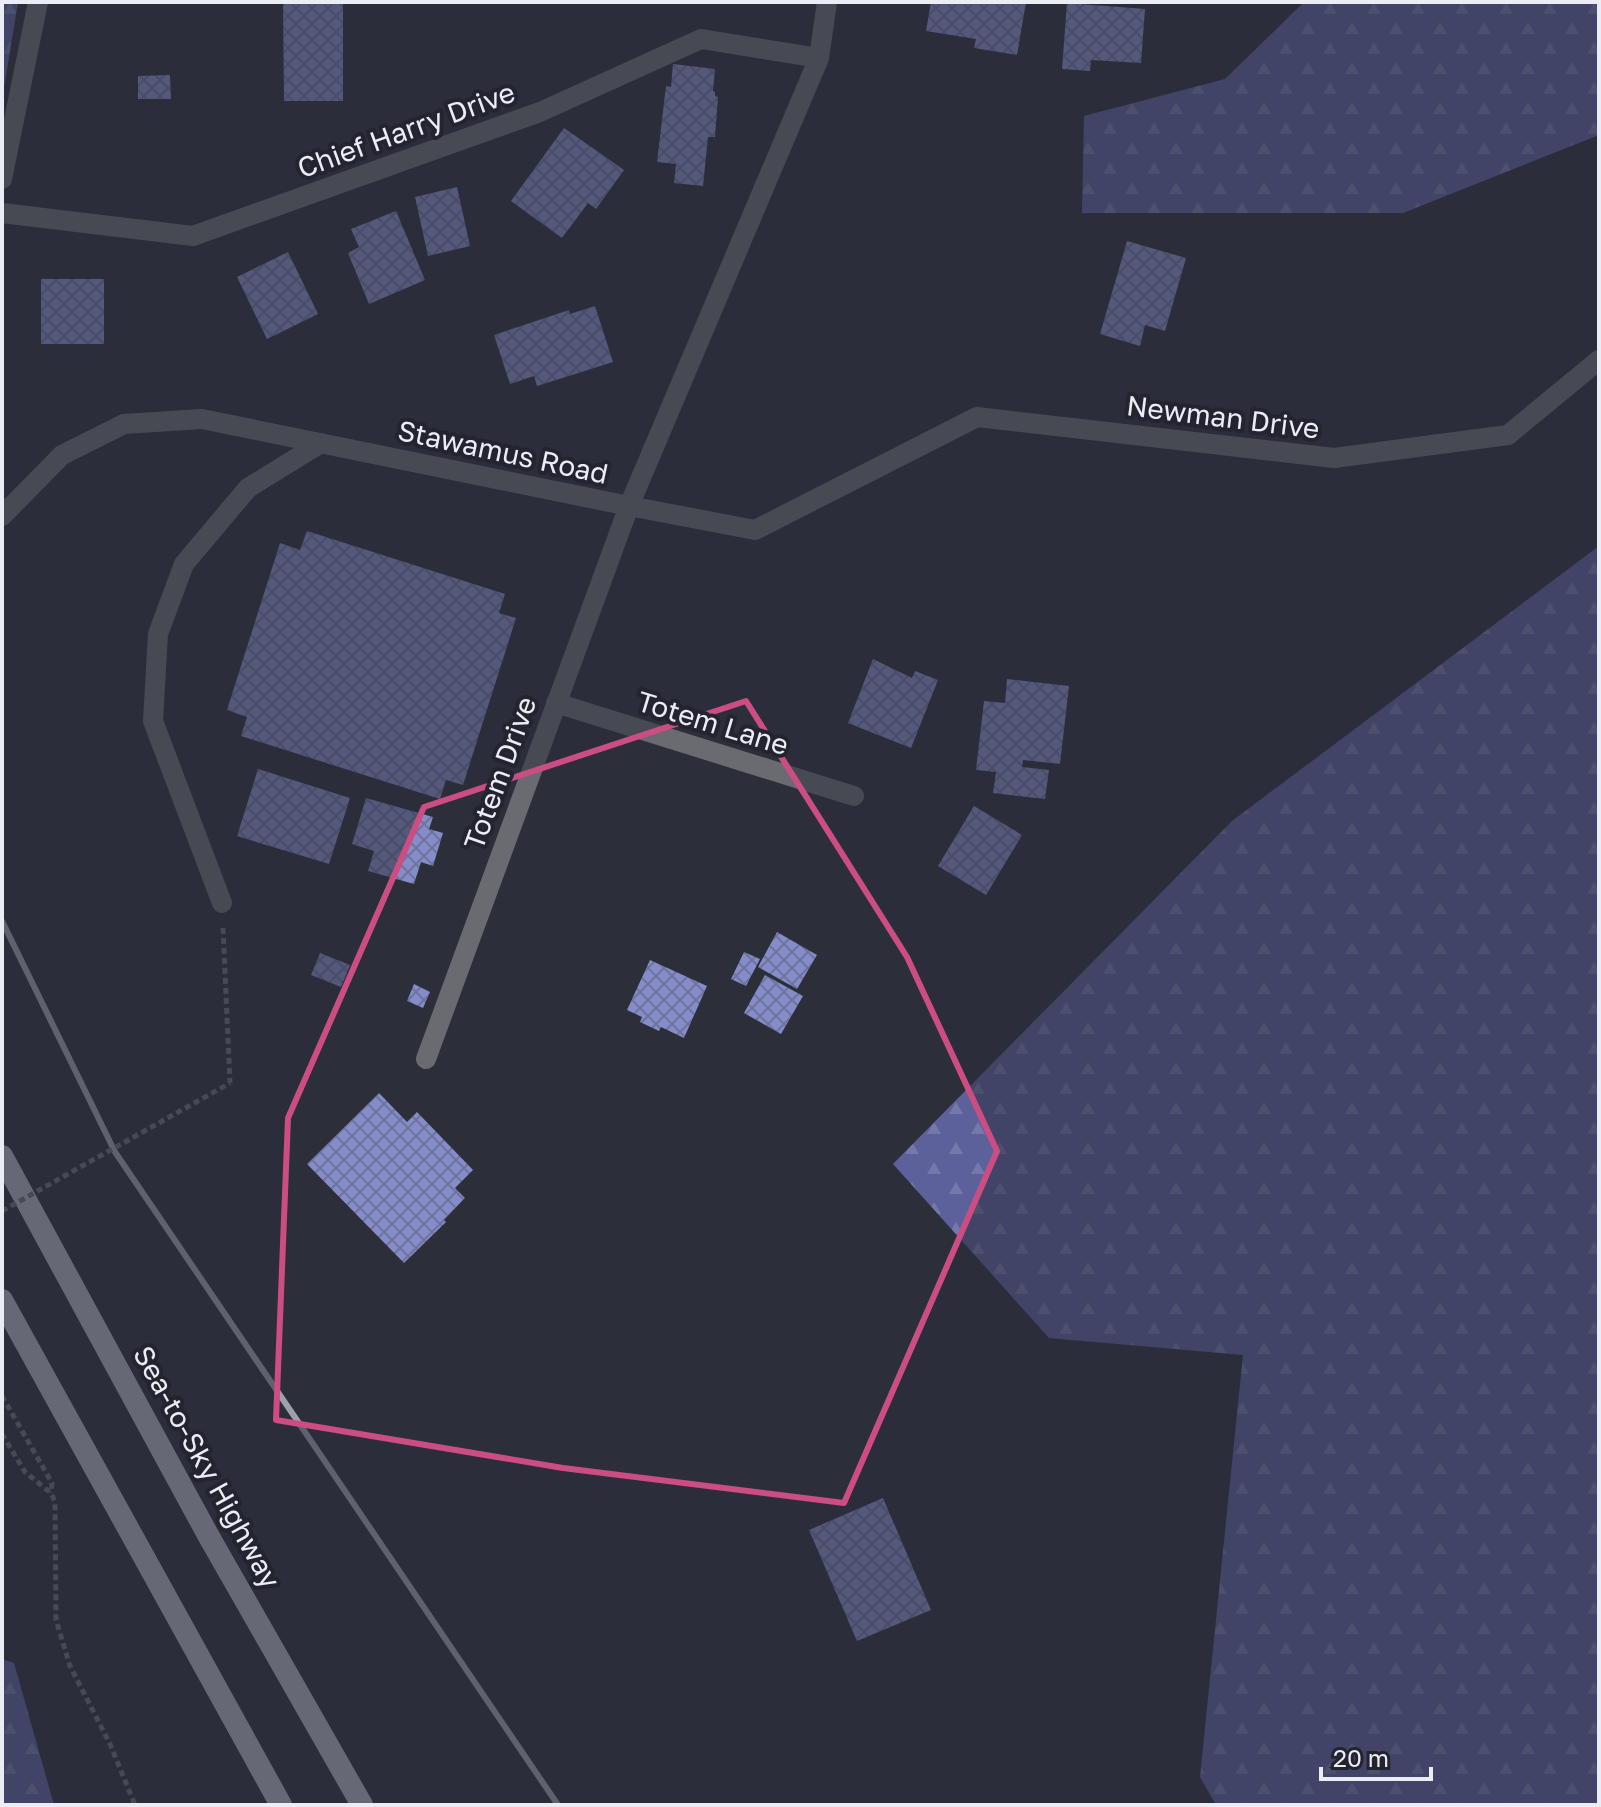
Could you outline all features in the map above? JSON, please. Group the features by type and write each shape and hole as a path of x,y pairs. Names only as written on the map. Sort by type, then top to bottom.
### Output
{"highway":[{"name":"Sea-to-Sky Highway","path":"2,1156 208,1535 362,1805"},
{"path":"2,1300 281,1805"}],"street":[{"path":"2,179 38,2"},
{"name":"Stawamus Road","path":"2,516 62,455 124,424 202,419 629,506 819,58 827,2"},
{"name":"Chief Harry Drive","path":"2,213 193,236 540,112 701,39 819,58"},
{"name":"Newman Drive","path":"629,506 755,530 977,417 1334,458 1508,435 1599,360"},
{"path":"222,903 153,721 158,634 184,564 248,488 321,443"},
{"name":"Totem Drive","path":"426,1059 629,506"},
{"name":"Totem Lane","path":"556,703 854,796"}],"path":[{"path":"2,1211 230,1083 222,903"},
{"path":"2,1396 52,1483 56,1514 56,1620 70,1666 110,1744 135,1805"},
{"path":"2,1434 25,1472 51,1493"}],"highlighted area":[{"path":"746,701 907,957 997,1151 844,1503 563,1468 276,1420 288,1118 424,807"}],"green space":[{"path":"2,2 18,2 2,100"},
{"path":"1304,2 1599,2 1599,135 1403,213 1082,213 1084,116 1225,79"},
{"path":"1599,546 1599,1805 1216,1805 1200,1777 1243,1355 1049,1338 893,1164 1232,821"},
{"path":"2,1659 14,1663 54,1805 2,1805"}],"building":[{"path":"283,2 343,2 343,101 284,101"},
{"path":"931,2 1026,2 1017,55 974,48 976,39 926,31"},
{"path":"1067,3 1145,9 1141,63 1091,60 1090,71 1062,69"},
{"path":"673,64 715,69 713,91 718,97 715,137 708,137 703,186 674,183 676,164 657,162 666,86 671,87"},
{"path":"170,75 171,99 138,99 138,76"},
{"path":"564,128 624,170 596,209 588,203 562,238 511,201"},
{"path":"457,187 470,246 428,256 415,197"},
{"path":"396,211 425,280 369,304 348,253 359,247 351,229"},
{"path":"1127,241 1186,258 1165,331 1145,325 1140,346 1100,334"},
{"path":"288,252 318,314 267,339 237,277"},
{"path":"41,279 104,279 104,344 41,344"},
{"path":"595,306 613,362 537,386 534,376 510,384 494,335 569,310 570,314"},
{"path":"307,531 505,594 499,613 516,618 463,785 446,780 440,799 241,736 247,717 227,710 280,543 300,550"},
{"path":"873,659 912,678 915,671 938,680 911,748 848,723"},
{"path":"1007,679 1069,686 1060,764 1023,760 1022,767 1049,770 1045,799 993,793 996,772 976,770 984,701 1005,703"},
{"path":"258,769 350,798 329,864 237,836"},
{"path":"366,798 433,817 429,829 443,833 433,866 421,862 414,884 368,871 374,851 352,844"},
{"path":"974,806 1022,835 986,895 938,866"},
{"path":"777,932 817,955 797,989 758,967"},
{"path":"744,952 760,959 746,986 731,979"},
{"path":"320,953 350,965 341,987 311,975"},
{"path":"650,960 707,986 684,1038 661,1027 659,1031 640,1022 642,1017 627,1010"},
{"path":"765,975 803,996 781,1034 744,1013"},
{"path":"414,984 430,992 423,1008 407,1001"},
{"path":"379,1093 407,1122 417,1112 473,1170 455,1188 465,1198 444,1220 446,1222 404,1263 307,1164"},
{"path":"883,1498 931,1610 857,1641 809,1530"}],"railway":[{"path":"2,921 115,1152 558,1805"}]}
